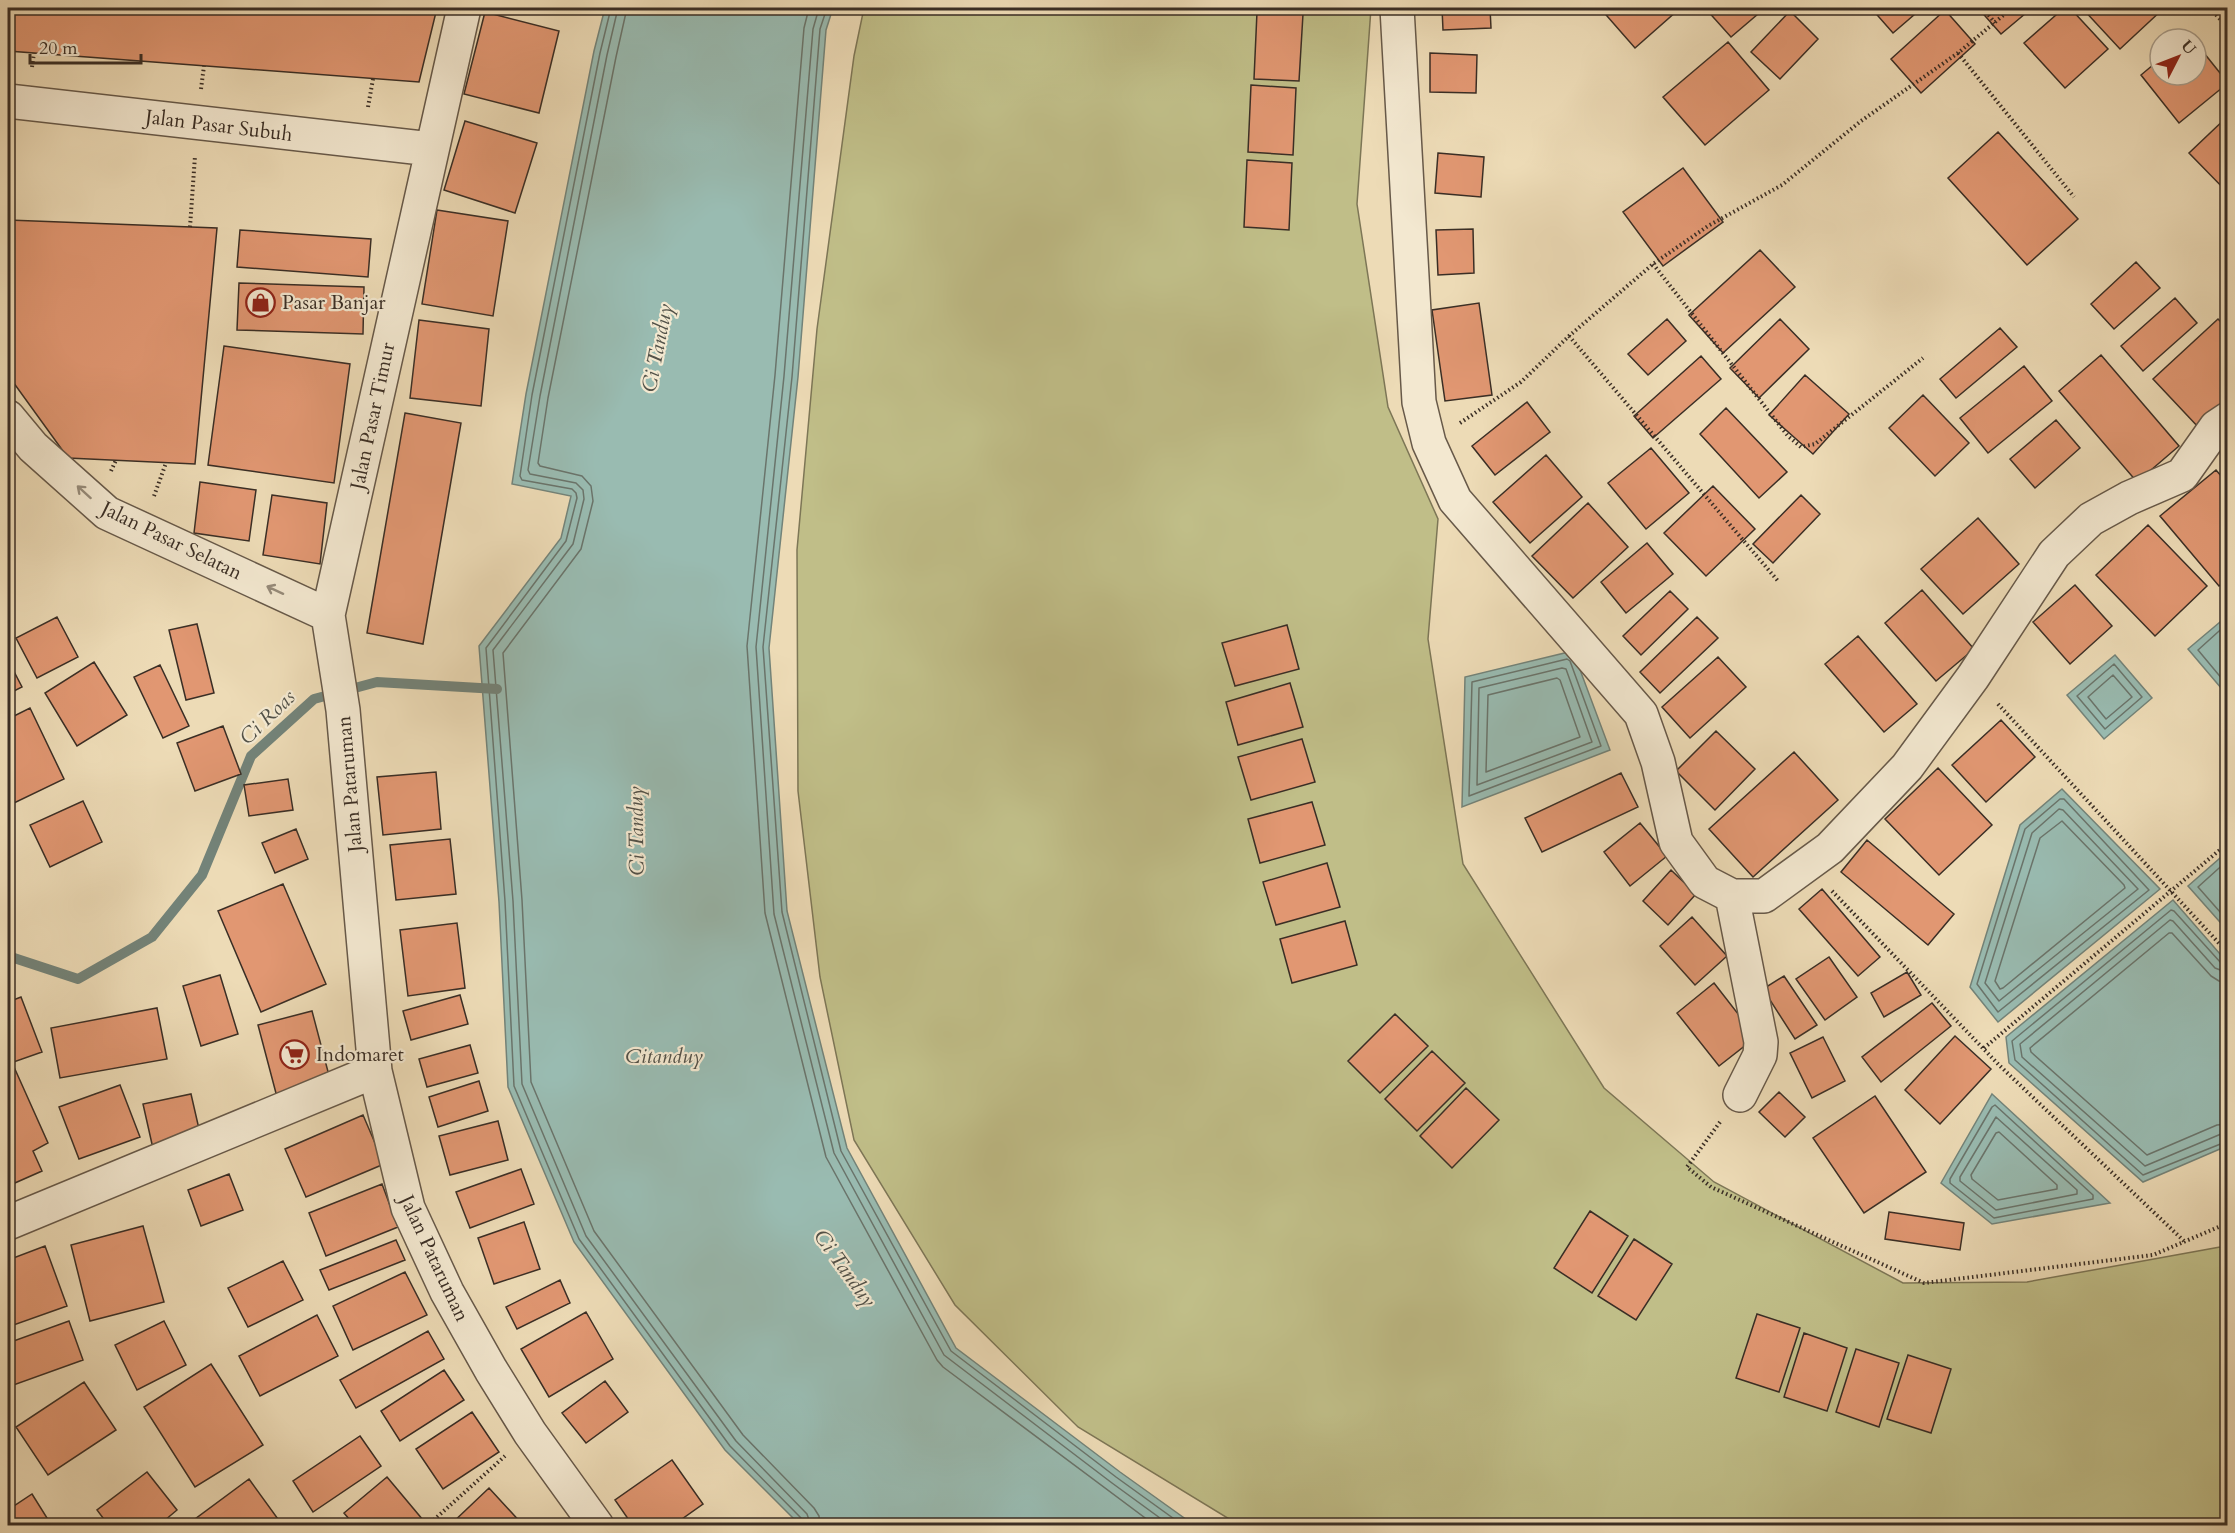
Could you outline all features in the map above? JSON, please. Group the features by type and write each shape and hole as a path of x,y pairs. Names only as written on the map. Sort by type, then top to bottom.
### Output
{"street":[{"name":"Jalan Pasar Timur","path":"328,615 464,8"},
{"path":"1397,8 1419,402 1429,443 1455,500 1641,714 1658,762 1676,842 1705,882 1732,896 1764,896 1830,848 1907,767 1973,677 2054,554 2091,519 2129,498 2182,475 2216,427 2228,419"},
{"name":"Jalan Pasar Subuh","path":"8,101 431,149"},
{"name":"Jalan Pasar Selatan","path":"8,417 33,447 107,513 328,615"},
{"name":"Jalan Pataruman","path":"328,615 343,710 375,1071 408,1208 447,1292 491,1370 530,1433 597,1526"},
{"path":"1732,896 1761,1042 1760,1055 1740,1095"},
{"path":"8,1223 375,1071"}],"path":[{"path":"1983,8 1995,23"},
{"path":"1429,443 1521,382 1569,336 1653,264 1708,226 1782,185 1861,121 1958,52 2012,8"},
{"path":"2210,8 2228,28"},
{"path":"1958,52 2074,196"},
{"path":"1653,264 1788,436 1801,447 1815,444 1923,358"},
{"path":"1569,336 1778,581"},
{"path":"1973,677 2170,893 2228,953"},
{"path":"1984,1048 2228,843"},
{"path":"1807,865 2000,1066 2184,1241"},
{"path":"1740,1095 1687,1167 1711,1187 1924,1283 2153,1255 2228,1222"},
{"path":"427,1526 530,1433"}],"shaded area":[{"path":"864,8 1371,8 1357,204 1388,407 1438,519 1428,639 1463,864 1604,1088 1714,1182 1903,1283 2027,1282 2227,1244 2227,1525 1239,1525 1078,1427 955,1305 854,1140 820,977 798,791 797,550 817,329 854,56"}],"water":[{"name":"Citanduy","path":"605,8 833,8 826,30 798,377 769,648 787,911 847,1148 956,1348 1194,1525 800,1525 725,1450 574,1242 508,1087 499,902 479,646 561,538 571,496 512,484 526,394 594,51"},
{"path":"2226,617 2228,619 2227,695 2188,649"},
{"path":"1573,651 1610,750 1462,807 1465,677"},
{"path":"2115,655 2152,698 2104,739 2067,695"},
{"path":"2062,789 2160,889 1998,1022 1970,987 2020,825"},
{"path":"2227,852 2227,930 2188,886"},
{"path":"2173,900 2227,962 2227,1146 2143,1182 2009,1063 2006,1037"},
{"path":"1992,1094 2110,1203 1992,1224 1941,1183"}],"building":[{"path":"8,8 437,8 419,82 8,51"},
{"path":"1442,8 1490,8 1491,28 1443,30"},
{"path":"1600,8 1675,8 1678,10 1635,48"},
{"path":"1705,8 1765,8 1731,37"},
{"path":"1871,8 1922,8 1893,33"},
{"path":"1978,8 2032,8 2001,34"},
{"path":"2064,8 2070,8 2108,49 2065,88 2024,43"},
{"path":"2082,8 2164,8 2120,49"},
{"path":"1945,10 1975,44 1921,93 1891,59"},
{"path":"1790,11 1818,39 1780,79 1751,52"},
{"path":"485,12 559,31 539,113 464,94"},
{"path":"1257,12 1303,14 1299,81 1254,79"},
{"path":"1728,42 1769,90 1705,145 1663,97"},
{"path":"1430,53 1477,55 1476,93 1430,92"},
{"path":"2208,58 2228,83 2179,123 2150,87 2208,87"},
{"path":"2148,69 2148,84 2141,75"},
{"path":"1251,85 1296,88 1293,155 1248,152"},
{"path":"2228,116 2228,193 2189,153"},
{"path":"465,121 537,143 515,213 444,190"},
{"path":"1998,132 2078,219 2027,265 1948,178"},
{"path":"1438,153 1484,157 1481,197 1435,193"},
{"path":"1247,160 1292,163 1289,230 1244,227"},
{"path":"1683,168 1723,222 1663,266 1623,212"},
{"path":"437,210 508,221 493,316 422,304"},
{"path":"8,220 217,228 195,464 68,458 8,375"},
{"path":"1473,229 1474,273 1438,275 1436,230"},
{"path":"240,230 371,239 368,277 237,267"},
{"path":"1760,250 1795,287 1723,353 1689,315"},
{"path":"2136,262 2160,288 2114,329 2091,304"},
{"path":"239,283 364,287 363,334 237,330"},
{"path":"2175,298 2197,323 2143,371 2121,346"},
{"path":"1479,303 1492,395 1445,401 1432,310"},
{"path":"1667,319 1686,341 1648,375 1628,354"},
{"path":"1780,319 1809,349 1759,398 1730,368"},
{"path":"2218,319 2228,329 2228,403 2200,429 2153,379"},
{"path":"419,320 489,329 481,406 410,398"},
{"path":"2000,328 2017,347 1956,398 1940,379"},
{"path":"224,346 350,364 334,483 208,465"},
{"path":"2101,355 2179,446 2137,482 2059,391"},
{"path":"1701,356 1721,379 1653,438 1634,416"},
{"path":"2024,366 2052,401 1988,453 1960,418"},
{"path":"1805,375 1849,414 1813,454 1769,415"},
{"path":"1923,395 1969,443 1935,476 1889,428"},
{"path":"1527,402 1550,432 1495,475 1472,446"},
{"path":"1726,408 1787,472 1759,498 1700,434"},
{"path":"405,413 461,423 423,644 367,633"},
{"path":"2056,420 2080,448 2035,488 2010,459"},
{"path":"1651,448 1689,493 1646,529 1608,483"},
{"path":"1546,455 1582,497 1530,543 1493,502"},
{"path":"2216,470 2228,484 2228,579 2219,586 2160,516"},
{"path":"200,482 256,490 249,541 194,533"},
{"path":"1713,486 1755,529 1706,576 1664,533"},
{"path":"272,495 327,503 320,564 263,555"},
{"path":"1801,495 1820,514 1773,563 1753,544"},
{"path":"1588,503 1628,547 1573,598 1532,556"},
{"path":"1978,518 2019,564 1963,614 1921,569"},
{"path":"2148,525 2207,586 2155,636 2096,575"},
{"path":"1647,543 1673,574 1626,613 1601,582"},
{"path":"2075,585 2112,626 2070,664 2033,622"},
{"path":"1922,590 1974,649 1936,681 1885,623"},
{"path":"1670,591 1688,609 1641,655 1623,636"},
{"path":"57,617 78,657 37,678 16,638"},
{"path":"1697,617 1718,638 1660,693 1640,672"},
{"path":"197,624 214,693 186,700 169,630"},
{"path":"1287,625 1299,669 1235,686 1222,643"},
{"path":"1858,636 1917,704 1884,732 1825,664"},
{"path":"1718,657 1746,687 1690,738 1662,707"},
{"path":"8,660 22,687 8,694"},
{"path":"94,662 127,715 77,746 45,693"},
{"path":"160,665 189,726 163,738 134,677"},
{"path":"1290,683 1303,727 1238,745 1226,702"},
{"path":"30,708 64,779 14,803 8,791 8,719"},
{"path":"2001,720 2035,757 1986,802 1952,765"},
{"path":"223,726 241,774 195,791 177,743"},
{"path":"1716,731 1755,769 1715,810 1676,771"},
{"path":"1302,739 1315,782 1251,800 1238,757"},
{"path":"1794,752 1838,800 1753,877 1709,829"},
{"path":"1938,768 1992,825 1939,875 1885,819"},
{"path":"436,772 441,829 383,835 377,777"},
{"path":"1621,773 1638,807 1542,852 1525,818"},
{"path":"288,779 293,810 249,816 244,785"},
{"path":"83,801 102,842 50,867 30,825"},
{"path":"1312,802 1325,845 1260,863 1248,819"},
{"path":"1640,823 1667,856 1630,886 1604,852"},
{"path":"296,829 308,859 275,873 262,843"},
{"path":"450,839 456,894 396,900 390,845"},
{"path":"1867,840 1954,914 1928,945 1841,872"},
{"path":"1327,863 1340,907 1276,925 1263,882"},
{"path":"1671,870 1696,894 1668,925 1643,901"},
{"path":"283,884 326,984 261,1012 218,911"},
{"path":"1822,889 1880,957 1858,976 1799,909"},
{"path":"1692,917 1727,956 1695,985 1660,946"},
{"path":"1345,921 1357,965 1292,983 1280,939"},
{"path":"457,923 465,988 408,996 400,930"},
{"path":"1829,957 1857,997 1825,1020 1796,979"},
{"path":"1907,972 1921,995 1884,1017 1871,993"},
{"path":"220,975 238,1034 201,1046 183,986"},
{"path":"1784,976 1817,1025 1795,1039 1763,989"},
{"path":"1714,983 1756,1037 1719,1066 1677,1013"},
{"path":"460,995 468,1024 411,1040 403,1011"},
{"path":"21,997 42,1052 8,1064 8,1002"},
{"path":"1932,1003 1951,1026 1881,1082 1862,1057"},
{"path":"157,1008 167,1059 60,1078 51,1028"},
{"name":"Indomaret","path":"312,1011 331,1083 277,1097 258,1025"},
{"path":"1395,1014 1428,1046 1380,1093 1348,1061"},
{"path":"1955,1036 1991,1069 1940,1124 1905,1090"},
{"path":"1823,1037 1845,1081 1812,1098 1790,1053"},
{"path":"470,1045 478,1073 427,1087 419,1059"},
{"path":"1432,1051 1465,1083 1417,1131 1385,1099"},
{"path":"14,1067 48,1143 33,1151 42,1171 8,1186 8,1070"},
{"path":"479,1081 488,1111 438,1127 429,1097"},
{"path":"120,1085 140,1137 79,1159 59,1107"},
{"path":"1466,1088 1499,1120 1452,1168 1420,1136"},
{"path":"1779,1092 1805,1117 1785,1137 1759,1112"},
{"path":"191,1094 202,1142 154,1153 143,1104"},
{"path":"1875,1096 1926,1172 1864,1213 1813,1138"},
{"path":"363,1115 384,1164 306,1197 285,1149"},
{"path":"498,1121 508,1160 450,1175 439,1136"},
{"path":"521,1169 534,1204 470,1228 456,1192"},
{"path":"229,1174 243,1210 201,1226 188,1190"},
{"path":"382,1184 398,1227 326,1256 309,1213"},
{"path":"1590,1211 1628,1236 1592,1293 1554,1268"},
{"path":"1889,1212 1964,1223 1960,1250 1885,1239"},
{"path":"524,1222 540,1269 494,1284 478,1238"},
{"path":"143,1226 164,1302 90,1321 71,1245"},
{"path":"1634,1239 1672,1264 1636,1320 1598,1296"},
{"path":"396,1240 405,1260 329,1290 320,1270"},
{"path":"45,1246 67,1306 8,1327 8,1260"},
{"path":"283,1261 303,1300 248,1327 228,1288"},
{"path":"405,1272 427,1315 353,1350 333,1306"},
{"path":"560,1280 570,1303 517,1329 506,1307"},
{"path":"586,1312 613,1359 549,1397 521,1349"},
{"path":"1757,1314 1800,1328 1779,1392 1736,1378"},
{"path":"317,1315 338,1356 260,1396 239,1356"},
{"path":"69,1321 83,1360 8,1387 8,1343"},
{"path":"164,1321 186,1365 137,1390 115,1345"},
{"path":"428,1331 444,1359 356,1408 340,1380"},
{"path":"1804,1333 1847,1348 1827,1411 1784,1397"},
{"path":"1856,1349 1899,1363 1879,1427 1836,1412"},
{"path":"1908,1355 1951,1369 1931,1433 1887,1419"},
{"path":"211,1364 263,1445 195,1487 144,1407"},
{"path":"444,1370 464,1400 400,1441 381,1411"},
{"path":"605,1381 628,1412 586,1443 562,1413"},
{"path":"84,1382 116,1430 48,1475 16,1427"},
{"path":"472,1412 499,1452 443,1489 416,1449"},
{"path":"360,1436 381,1466 313,1512 293,1481"},
{"path":"672,1460 703,1504 672,1526 633,1526 615,1500"},
{"path":"147,1472 177,1510 158,1526 109,1526 97,1510"},
{"path":"387,1477 423,1520 416,1526 355,1526 344,1513"},
{"path":"249,1479 283,1526 187,1526 187,1525"},
{"path":"489,1488 524,1526 449,1526"},
{"path":"32,1494 52,1526 8,1526 8,1510"},
{"path":"721,1519 727,1526 714,1526"}],"waterway":[{"name":"Ci Roas","path":"8,956 78,979 152,937 202,875 251,756 314,699 377,682 497,689"}],"place":[{"name":"Pasar Banjar","path":"261,302"},
{"name":"Indomaret","path":"295,1054"}],"water label":[{"name":"Ci Tanduy","path":"657,348"},
{"name":"Ci Tanduy","path":"636,831"},
{"name":"Ci Tanduy","path":"845,1268"}]}
